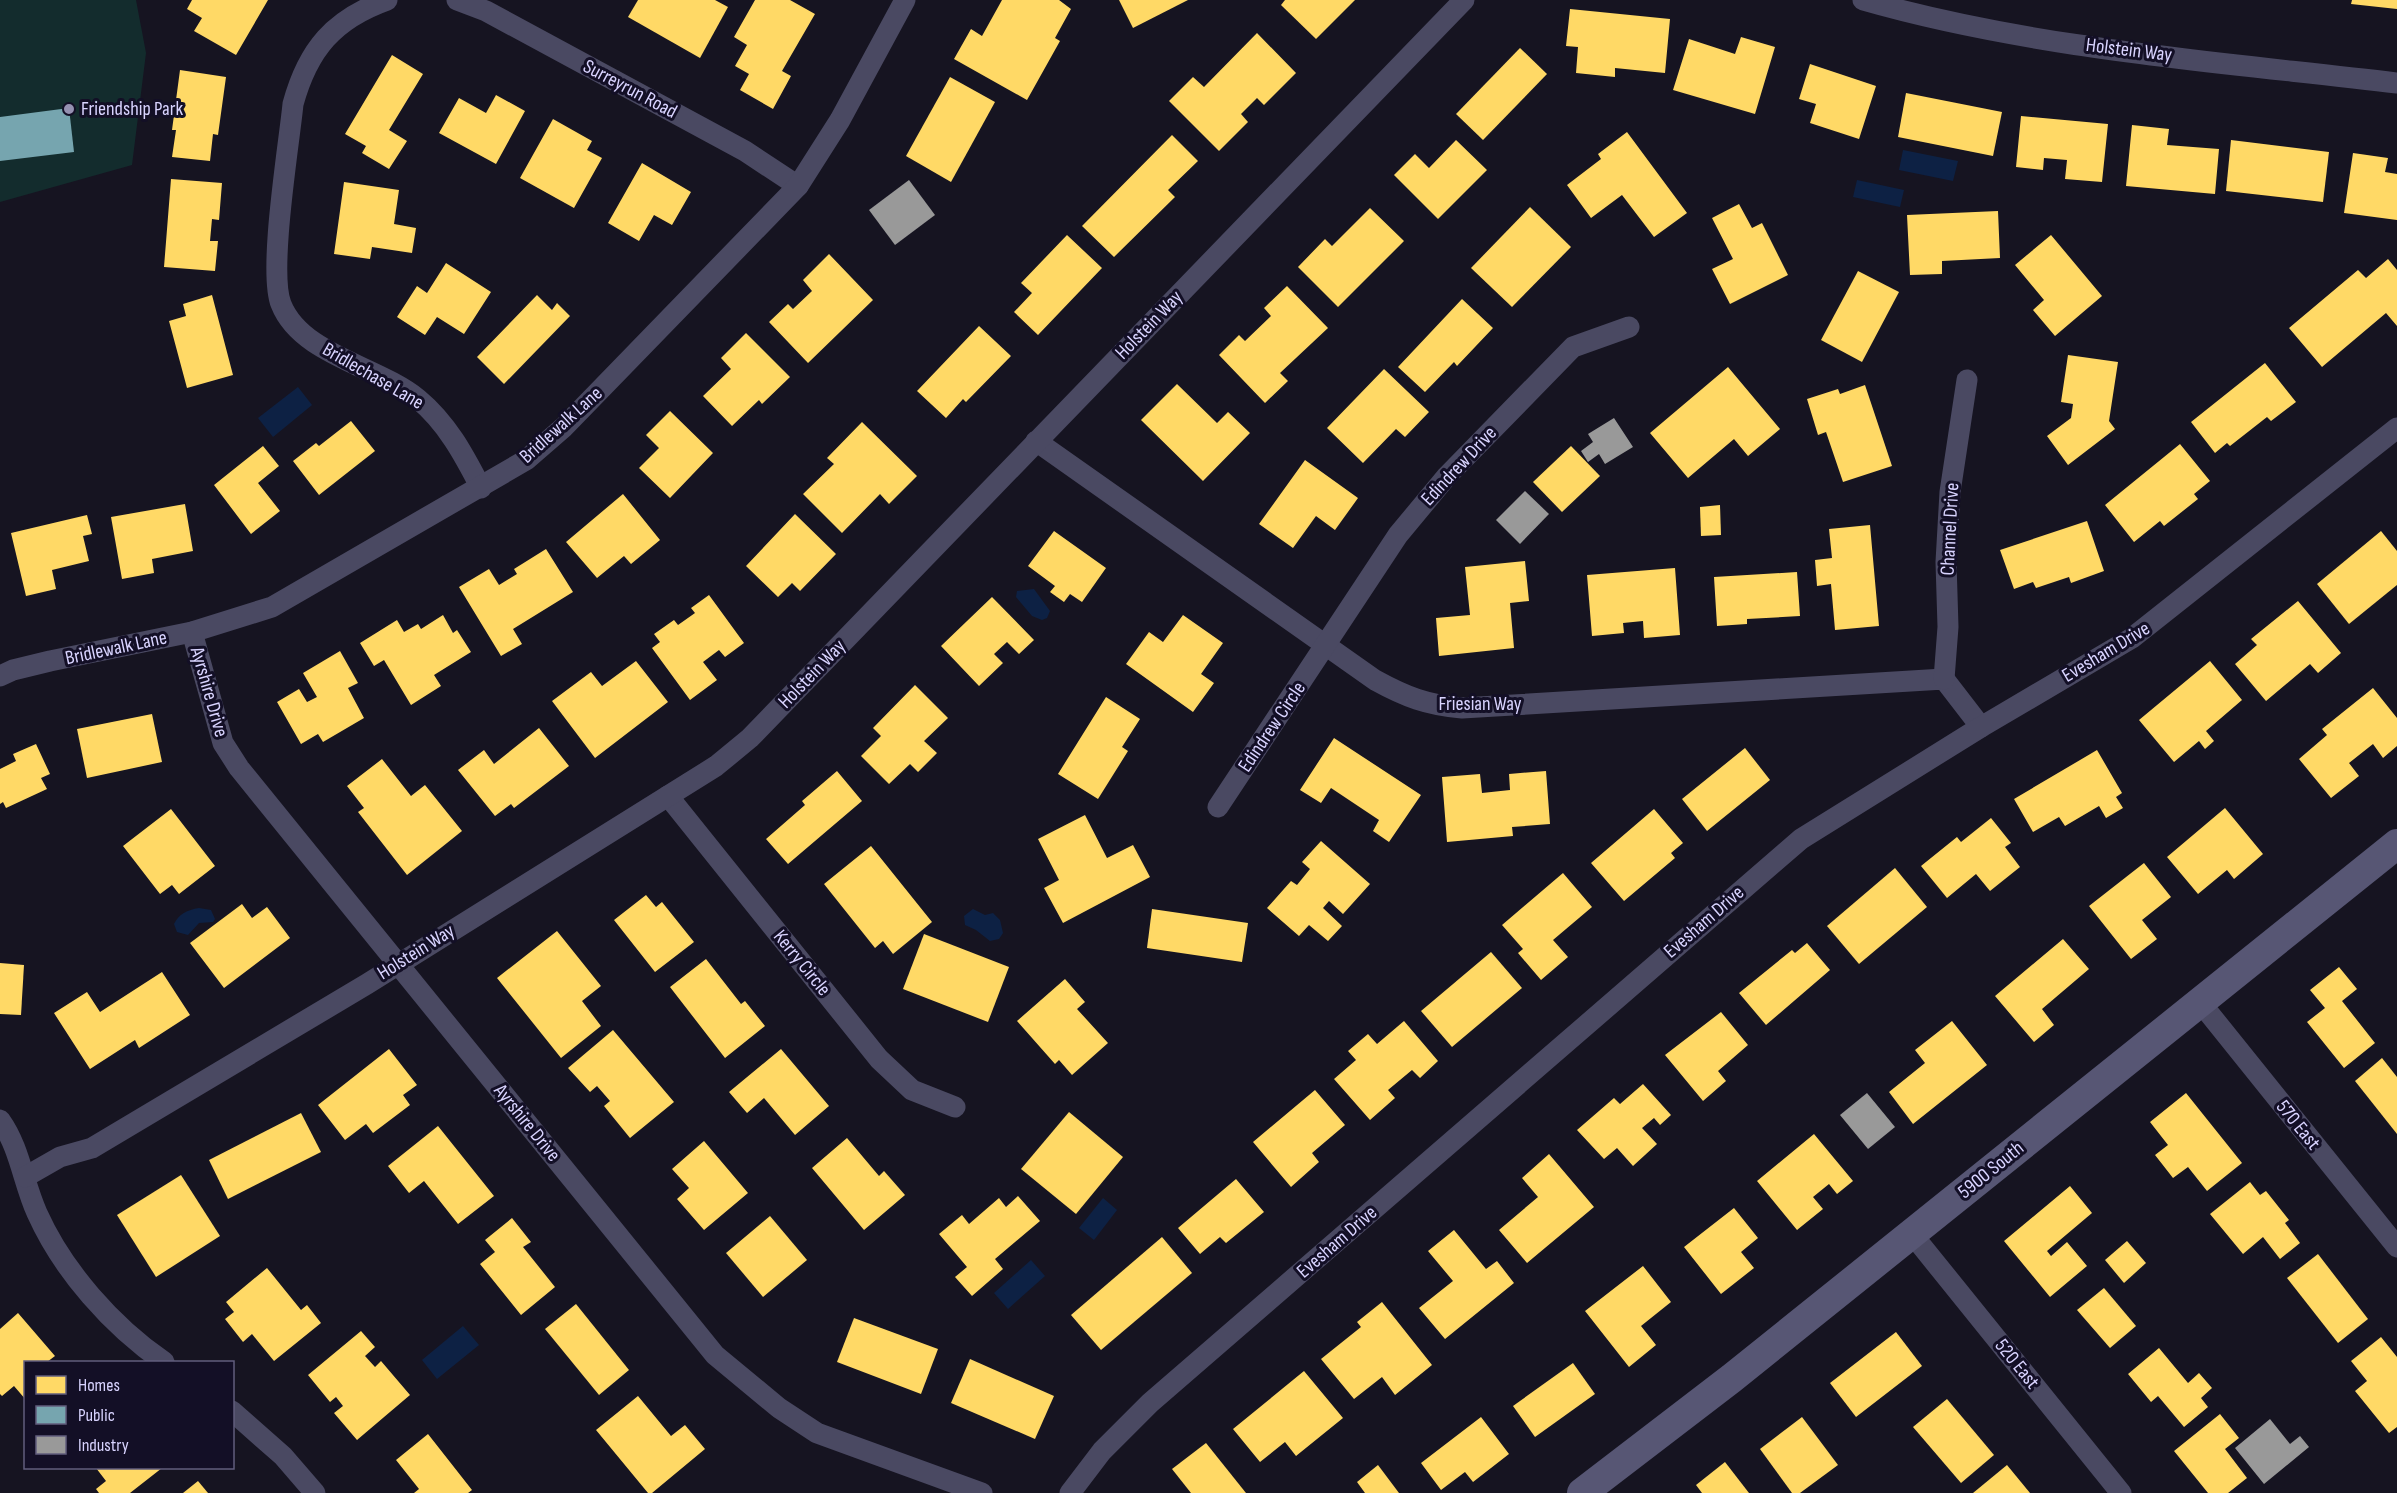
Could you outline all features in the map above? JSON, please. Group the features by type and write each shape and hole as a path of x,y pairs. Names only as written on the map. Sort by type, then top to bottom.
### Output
{"main road":[{"name":"5900 South","path":"1582,1493 1657,1437 1912,1234 2397,844"}],"street":[{"name":"Bridlechase Lane","path":"387,0 366,8 340,23 318,46 300,78 293,104 277,264 280,302 290,321 309,340 416,397 434,413 451,435 481,488"},
{"name":"Surreyrun Road","path":"457,0 486,11 745,151 798,186"},
{"name":"Bridlewalk Lane","path":"0,676 40,663 192,632 272,608 526,460 564,427 798,186 840,120 905,0"},
{"name":"Holstein Way","path":"25,1177 60,1157 92,1148 398,963 716,766 750,738 1464,0"},
{"name":"Holstein Way","path":"1863,0 1968,26 2068,42 2397,83"},
{"name":"Edindrew Drive","path":"1326,646 1398,536 1447,476 1574,347 1629,327"},
{"name":"Channel Drive","path":"1944,679 1948,627 1946,562 1950,492 1967,380"},
{"name":"Evesham Drive","path":"1070,1493 1102,1451 1150,1403 1773,862 1831,819 1981,727 2101,658 2157,621 2397,428"},
{"name":"Friesian Way","path":"1036,441 1375,680 1403,695 1432,705 1462,708 1944,679"},
{"name":"Ayrshire Drive","path":"192,632 213,711 228,752 239,768 716,1355 742,1380 818,1433 982,1493"},
{"name":"Edindrew Circle","path":"1218,807 1326,646"},
{"path":"1944,679 1981,727"},
{"name":"Kerry Circle","path":"668,796 879,1059 912,1090 955,1107"},
{"name":"570 East","path":"2200,1002 2397,1247"},
{"path":"0,1120 12,1137 36,1211 67,1264 117,1323 163,1361"},
{"name":"520 East","path":"1912,1234 2121,1493"},
{"path":"234,1413 283,1456 315,1493"}],"green space":[{"name":"Friendship Park","path":"0,0 136,0 146,53 132,165 0,202"}],"water":[{"path":"1903,150 1958,161 1953,181 1899,170"},
{"path":"1857,180 1904,190 1900,207 1853,197"},
{"path":"298,387 312,405 273,437 258,418"},
{"path":"1034,589 1050,611 1047,618 1042,620 1032,616 1016,597 1017,591"},
{"path":"199,908 211,910 215,919 213,922 199,923 188,935 177,932 174,924 178,918 187,911"},
{"path":"973,909 985,915 993,913 1000,920 1003,933 999,939 990,941 965,925 964,916"},
{"path":"1103,1198 1117,1210 1094,1240 1079,1228"},
{"path":"1031,1260 1045,1276 1008,1309 994,1293"},
{"path":"463,1326 479,1345 437,1379 422,1360"}],"building: Homes":[{"path":"192,0 268,0 236,55 194,31 202,18 187,9"},
{"path":"638,0 715,0 728,7 700,58 628,17"},
{"path":"755,0 790,0 815,14 782,71 791,76 773,109 740,90 749,74 735,66 747,45 734,37"},
{"path":"1002,0 1059,0 1071,9 1055,38 1060,41 1027,100 954,59 971,29 982,36"},
{"path":"1119,0 1188,0 1133,28"},
{"path":"1285,0 1355,0 1316,39 1281,5"},
{"path":"2352,0 2397,0 2397,9 2351,4"},
{"path":"1570,9 1670,19 1665,73 1615,68 1615,77 1576,73 1578,47 1566,46"},
{"path":"1257,33 1296,73 1264,105 1257,98 1241,114 1248,122 1219,151 1169,101 1193,77 1204,87"},
{"path":"1741,37 1775,47 1755,114 1673,90 1689,39 1735,54"},
{"path":"1520,48 1547,74 1483,140 1456,114"},
{"path":"392,55 423,74 389,130 407,141 389,169 362,153 366,146 345,134"},
{"path":"1810,64 1876,86 1859,139 1810,123 1816,104 1799,99"},
{"path":"180,70 226,77 218,135 213,134 210,161 172,157 176,130 172,130"},
{"path":"950,77 995,102 951,182 906,156"},
{"path":"1906,93 2002,112 1993,156 1898,137"},
{"path":"496,95 525,111 496,164 439,133 459,98 486,113"},
{"path":"2021,116 2108,124 2102,182 2065,179 2067,160 2044,158 2043,170 2016,167"},
{"path":"553,119 592,141 587,150 602,158 574,208 520,178"},
{"path":"2132,125 2169,129 2167,145 2219,149 2215,194 2126,186"},
{"path":"1627,132 1687,213 1654,237 1622,195 1591,218 1567,185 1601,159 1598,154"},
{"path":"1172,135 1198,161 1168,190 1175,197 1114,257 1082,226"},
{"path":"1456,140 1487,170 1438,219 1394,175 1415,154 1429,168"},
{"path":"2231,140 2329,152 2323,202 2226,191"},
{"path":"2353,153 2388,158 2385,172 2397,174 2397,220 2344,213"},
{"path":"642,163 691,192 672,225 654,215 639,241 608,223"},
{"path":"171,179 222,183 219,220 212,219 210,241 218,241 215,271 164,267"},
{"path":"344,182 399,190 394,224 416,228 412,253 372,247 370,259 334,254"},
{"path":"1739,204 1752,228 1762,223 1788,275 1730,304 1712,269 1733,259 1712,218"},
{"path":"1530,207 1571,247 1512,307 1471,268"},
{"path":"1370,208 1404,241 1338,307 1298,267 1325,239 1332,246"},
{"path":"1998,211 2000,258 1942,261 1942,274 1910,275 1907,215"},
{"path":"1067,235 1102,268 1038,335 1014,312 1032,293 1021,283"},
{"path":"2051,235 2102,296 2055,336 2033,310 2044,300 2015,265"},
{"path":"829,254 873,300 808,363 769,322 788,304 793,309 812,291 803,280"},
{"path":"2388,259 2397,270 2397,326 2386,313 2322,367 2289,328 2358,270 2366,278"},
{"path":"446,263 491,292 464,334 437,317 425,335 397,317 417,286 427,293"},
{"path":"1858,271 1899,292 1862,362 1821,340"},
{"path":"1287,286 1328,328 1280,373 1288,381 1265,403 1219,355 1239,335 1245,341 1271,316 1264,308"},
{"path":"212,295 233,375 187,388 169,321 186,316 183,304"},
{"path":"537,295 552,310 557,303 570,316 504,384 477,357"},
{"path":"1462,299 1493,328 1457,366 1454,362 1425,392 1398,367"},
{"path":"979,326 1011,356 966,402 963,399 946,418 917,391"},
{"path":"746,333 790,377 762,404 759,400 732,426 703,396 731,369 721,358"},
{"path":"2068,355 2118,362 2109,421 2115,429 2068,465 2047,436 2071,418 2073,404 2061,402"},
{"path":"2265,363 2296,402 2271,421 2267,417 2230,446 2227,443 2215,453 2191,422"},
{"path":"1728,367 1780,429 1748,456 1734,439 1688,478 1650,433"},
{"path":"1384,369 1429,412 1405,437 1396,429 1363,463 1327,428"},
{"path":"1177,384 1217,423 1228,412 1250,433 1203,481 1141,420"},
{"path":"1865,385 1892,466 1843,482 1826,432 1818,435 1807,399 1838,389 1840,394"},
{"path":"670,411 713,453 670,498 639,468 659,448 646,435"},
{"path":"351,421 375,451 319,495 293,461 316,443 319,446"},
{"path":"862,422 917,476 889,504 880,494 842,533 803,494 834,464 827,458"},
{"path":"2180,444 2210,481 2194,494 2198,499 2164,526 2160,521 2134,542 2105,505"},
{"path":"263,446 279,466 258,483 280,511 251,534 214,485"},
{"path":"1571,446 1600,476 1562,512 1533,482"},
{"path":"1305,460 1358,498 1335,530 1316,516 1293,548 1259,524"},
{"path":"623,494 660,540 631,564 624,556 597,578 566,542"},
{"path":"185,504 193,551 152,559 154,573 122,579 111,517"},
{"path":"1720,505 1721,535 1701,536 1700,507"},
{"path":"795,514 836,554 800,591 792,583 778,597 746,566"},
{"path":"87,515 92,534 83,536 89,561 52,570 56,589 26,596 11,533"},
{"path":"2087,521 2104,571 2071,583 2069,577 2036,588 2033,582 2014,589 2000,550"},
{"path":"1870,525 1879,626 1835,630 1831,584 1817,586 1815,560 1832,558 1829,529"},
{"path":"1054,531 1106,568 1082,602 1070,594 1064,602 1050,592 1055,586 1028,566"},
{"path":"2381,531 2397,551 2397,585 2349,624 2317,584"},
{"path":"546,549 573,592 513,629 522,644 501,656 459,587 489,569 499,585 517,574 514,569"},
{"path":"1525,561 1529,601 1510,603 1514,648 1439,656 1436,618 1470,615 1465,567"},
{"path":"1675,568 1680,635 1644,638 1643,621 1623,623 1624,633 1592,636 1587,575"},
{"path":"1797,572 1800,616 1747,619 1747,624 1717,626 1714,577"},
{"path":"709,595 744,643 725,657 719,650 703,662 717,680 690,700 652,648 660,642 654,634 674,620 678,625 695,613 691,608"},
{"path":"992,597 1034,640 1019,654 1007,642 994,654 1003,663 979,686 941,646"},
{"path":"2298,601 2341,653 2318,673 2310,664 2266,701 2235,664 2257,645 2251,639"},
{"path":"443,615 453,633 457,630 471,652 434,675 441,686 411,705 384,660 374,666 360,643 397,620 404,632 418,624 421,629"},
{"path":"1183,615 1223,643 1201,674 1214,683 1193,712 1126,664 1149,632 1163,642"},
{"path":"340,651 358,683 348,688 364,718 323,742 318,734 301,744 277,702 299,689 307,702 317,697 303,673"},
{"path":"636,661 668,702 595,758 552,701 591,672 602,686"},
{"path":"2210,661 2242,700 2206,731 2214,741 2205,749 2199,741 2174,762 2139,720"},
{"path":"915,685 948,718 924,741 937,753 918,772 910,764 889,784 861,756 881,736 873,728"},
{"path":"2373,688 2397,718 2397,746 2383,758 2373,744 2349,763 2359,776 2331,798 2299,759 2327,735 2322,729"},
{"path":"1106,697 1140,719 1122,747 1128,751 1098,799 1058,774"},
{"path":"152,714 162,762 87,778 77,729"},
{"path":"539,728 569,766 514,808 511,804 495,816 458,770 484,750 494,764"},
{"path":"1334,738 1421,795 1389,842 1373,831 1379,820 1331,788 1321,803 1300,790"},
{"path":"36,744 50,774 41,778 47,789 6,808 3,802 0,804 0,769 16,761 13,754"},
{"path":"1745,748 1770,780 1707,831 1682,799"},
{"path":"2097,750 2122,793 2116,797 2123,808 2106,818 2099,806 2065,826 2059,817 2033,832 2014,799"},
{"path":"382,759 411,796 425,785 462,831 407,875 358,812 364,808 347,786"},
{"path":"837,771 862,801 788,864 766,839 805,805 802,801"},
{"path":"1546,771 1550,824 1512,827 1513,836 1447,842 1442,777 1480,774 1482,793 1510,790 1509,774"},
{"path":"2225,808 2263,854 2234,879 2227,870 2198,894 2167,857"},
{"path":"171,809 215,866 179,894 172,885 160,894 123,846"},
{"path":"1654,809 1683,843 1671,853 1675,858 1624,901 1591,863"},
{"path":"1085,815 1107,858 1133,845 1150,877 1063,923 1044,888 1059,880 1038,839"},
{"path":"1991,818 2011,843 2005,847 2020,867 1990,891 1976,874 1947,898 1921,866 1957,837 1961,842"},
{"path":"1321,841 1370,884 1343,914 1329,901 1323,908 1342,926 1328,941 1309,925 1299,936 1267,908 1291,881 1297,885 1310,869 1302,862"},
{"path":"871,846 932,922 893,954 883,941 875,948 824,884"},
{"path":"2144,863 2171,897 2142,920 2157,939 2131,959 2089,906"},
{"path":"1895,868 1927,907 1859,964 1827,926"},
{"path":"1563,873 1592,907 1553,940 1568,957 1541,980 1518,953 1523,949 1502,925"},
{"path":"646,895 656,907 662,902 694,942 655,972 614,920"},
{"path":"242,904 252,918 267,907 290,938 224,988 190,943"},
{"path":"1152,909 1248,923 1242,962 1147,948"},
{"path":"557,931 601,986 582,1001 601,1026 561,1058 497,978"},
{"path":"924,934 1009,967 988,1022 903,989"},
{"path":"2063,939 2089,969 2042,1009 2054,1025 2034,1042 1995,996"},
{"path":"1807,943 1830,970 1766,1025 1739,993 1792,950 1795,953"},
{"path":"1491,952 1522,988 1452,1047 1421,1011"},
{"path":"706,959 741,1004 745,1001 765,1026 725,1058 670,987"},
{"path":"0,963 24,965 21,1015 0,1014"},
{"path":"2339,967 2357,989 2342,1001 2375,1043 2344,1068 2307,1022 2325,1008 2310,990"},
{"path":"162,972 190,1015 139,1048 135,1040 90,1069 54,1013 87,992 100,1012"},
{"path":"1065,979 1085,1002 1077,1009 1108,1043 1072,1075 1059,1060 1055,1064 1017,1021"},
{"path":"1721,1012 1748,1045 1718,1071 1726,1081 1703,1101 1665,1055"},
{"path":"1404,1021 1438,1061 1420,1078 1412,1070 1388,1090 1395,1098 1370,1120 1334,1079 1356,1060 1348,1051 1368,1034 1377,1044"},
{"path":"1952,1021 1987,1065 1913,1124 1889,1092 1925,1063 1915,1050"},
{"path":"613,1030 674,1102 630,1138 604,1106 610,1101 597,1086 590,1092 568,1068"},
{"path":"389,1049 417,1085 403,1095 410,1105 373,1133 366,1124 345,1140 318,1105"},
{"path":"781,1049 829,1106 795,1135 764,1098 747,1113 729,1092"},
{"path":"2382,1058 2397,1077 2397,1134 2355,1081"},
{"path":"1643,1084 1671,1115 1660,1125 1654,1118 1642,1128 1657,1144 1633,1166 1617,1148 1604,1159 1577,1130 1614,1098 1620,1104"},
{"path":"1315,1090 1345,1125 1312,1153 1319,1162 1291,1187 1253,1142"},
{"path":"2186,1093 2242,1163 2207,1191 2188,1167 2173,1178 2155,1155 2168,1145 2150,1122"},
{"path":"1069,1112 1123,1157 1076,1214 1021,1169"},
{"path":"301,1113 321,1152 228,1199 209,1160"},
{"path":"438,1126 494,1196 458,1224 424,1181 409,1193 388,1166"},
{"path":"1814,1134 1853,1181 1837,1194 1829,1184 1813,1197 1823,1209 1797,1230 1757,1181"},
{"path":"847,1138 879,1176 884,1171 905,1195 864,1230 812,1168"},
{"path":"704,1141 748,1193 704,1230 677,1199 689,1188 672,1169"},
{"path":"1549,1154 1594,1207 1527,1263 1499,1230 1538,1197 1522,1178"},
{"path":"181,1175 220,1236 156,1277 117,1215"},
{"path":"1236,1179 1264,1212 1226,1243 1220,1237 1200,1254 1178,1228"},
{"path":"2250,1182 2260,1195 2266,1191 2289,1220 2285,1223 2300,1243 2280,1259 2263,1237 2243,1254 2210,1214"},
{"path":"2070,1186 2092,1213 2047,1251 2051,1256 2067,1242 2087,1266 2050,1297 2004,1241"},
{"path":"1018,1196 1040,1221 995,1259 1003,1269 972,1296 955,1277 967,1267 939,1234 962,1215 969,1224 999,1198 1006,1207"},
{"path":"1734,1208 1758,1238 1741,1252 1754,1268 1721,1294 1684,1247"},
{"path":"770,1216 807,1260 763,1297 726,1253"},
{"path":"512,1218 531,1242 523,1247 555,1287 521,1315 480,1264 495,1252 485,1240"},
{"path":"1454,1230 1486,1269 1497,1261 1514,1283 1445,1339 1419,1308 1453,1281 1428,1251"},
{"path":"1162,1237 1192,1273 1101,1350 1071,1315"},
{"path":"2127,1241 2146,1263 2124,1283 2105,1260"},
{"path":"2318,1254 2368,1319 2338,1343 2287,1278"},
{"path":"1643,1266 1671,1302 1641,1326 1656,1345 1629,1367 1585,1311"},
{"path":"267,1268 301,1310 307,1305 321,1323 274,1361 252,1334 243,1342 225,1319 234,1312 226,1302"},
{"path":"2104,1288 2136,1326 2110,1348 2077,1310"},
{"path":"1382,1302 1432,1365 1395,1395 1382,1377 1354,1399 1321,1359 1361,1327 1357,1322"},
{"path":"576,1304 629,1370 599,1395 545,1329"},
{"path":"18,1313 55,1356 48,1361 24,1361 24,1398 14,1386 2,1396 0,1394 0,1329"},
{"path":"854,1318 938,1349 921,1394 837,1362"},
{"path":"361,1331 375,1347 365,1356 375,1367 381,1361 410,1395 357,1440 334,1413 343,1406 336,1397 330,1402 308,1375"},
{"path":"1896,1332 1922,1366 1856,1417 1830,1383"},
{"path":"2381,1337 2397,1357 2397,1427 2389,1433 2355,1391 2367,1381 2351,1361"},
{"path":"2159,1348 2188,1383 2199,1373 2212,1388 2201,1398 2208,1407 2184,1427 2158,1396 2151,1402 2128,1374"},
{"path":"970,1359 1054,1396 1035,1439 951,1403"},
{"path":"1573,1363 1595,1394 1535,1437 1513,1406"},
{"path":"1304,1371 1343,1418 1296,1456 1285,1442 1260,1462 1233,1429"},
{"path":"638,1396 671,1436 685,1425 705,1449 652,1493 648,1493 596,1430"},
{"path":"1947,1399 1994,1455 1961,1483 1913,1427"},
{"path":"2220,1414 2239,1438 2225,1449 2247,1478 2228,1493 2208,1493 2174,1451"},
{"path":"1481,1417 1509,1454 1473,1482 1465,1472 1441,1490 1421,1463"},
{"path":"1802,1417 1838,1465 1800,1493 1792,1493 1760,1449"},
{"path":"428,1434 472,1490 468,1493 414,1493 419,1489 396,1460"},
{"path":"1206,1443 1246,1493 1191,1493 1172,1469"},
{"path":"1725,1462 1749,1493 1702,1493 1696,1485"},
{"path":"1378,1465 1399,1493 1365,1493 1357,1482"},
{"path":"2007,1465 2030,1493 1973,1493"},
{"path":"97,1469 161,1469 130,1493 99,1493 96,1489 106,1481"},
{"path":"198,1481 208,1493 183,1493"}],"building: Public":[{"path":"69,108 74,152 0,161 0,117"}],"building: Industry":[{"path":"909,180 935,215 895,245 869,210"},
{"path":"1614,418 1633,447 1605,464 1599,454 1588,462 1581,451 1593,442 1588,434"},
{"path":"1525,491 1549,514 1520,544 1496,520"},
{"path":"1867,1093 1895,1127 1868,1149 1840,1115"},
{"path":"2270,1419 2290,1444 2300,1436 2309,1447 2264,1484 2235,1448"}],"place":[{"name":"Friendship Park","path":"69,109"}]}
